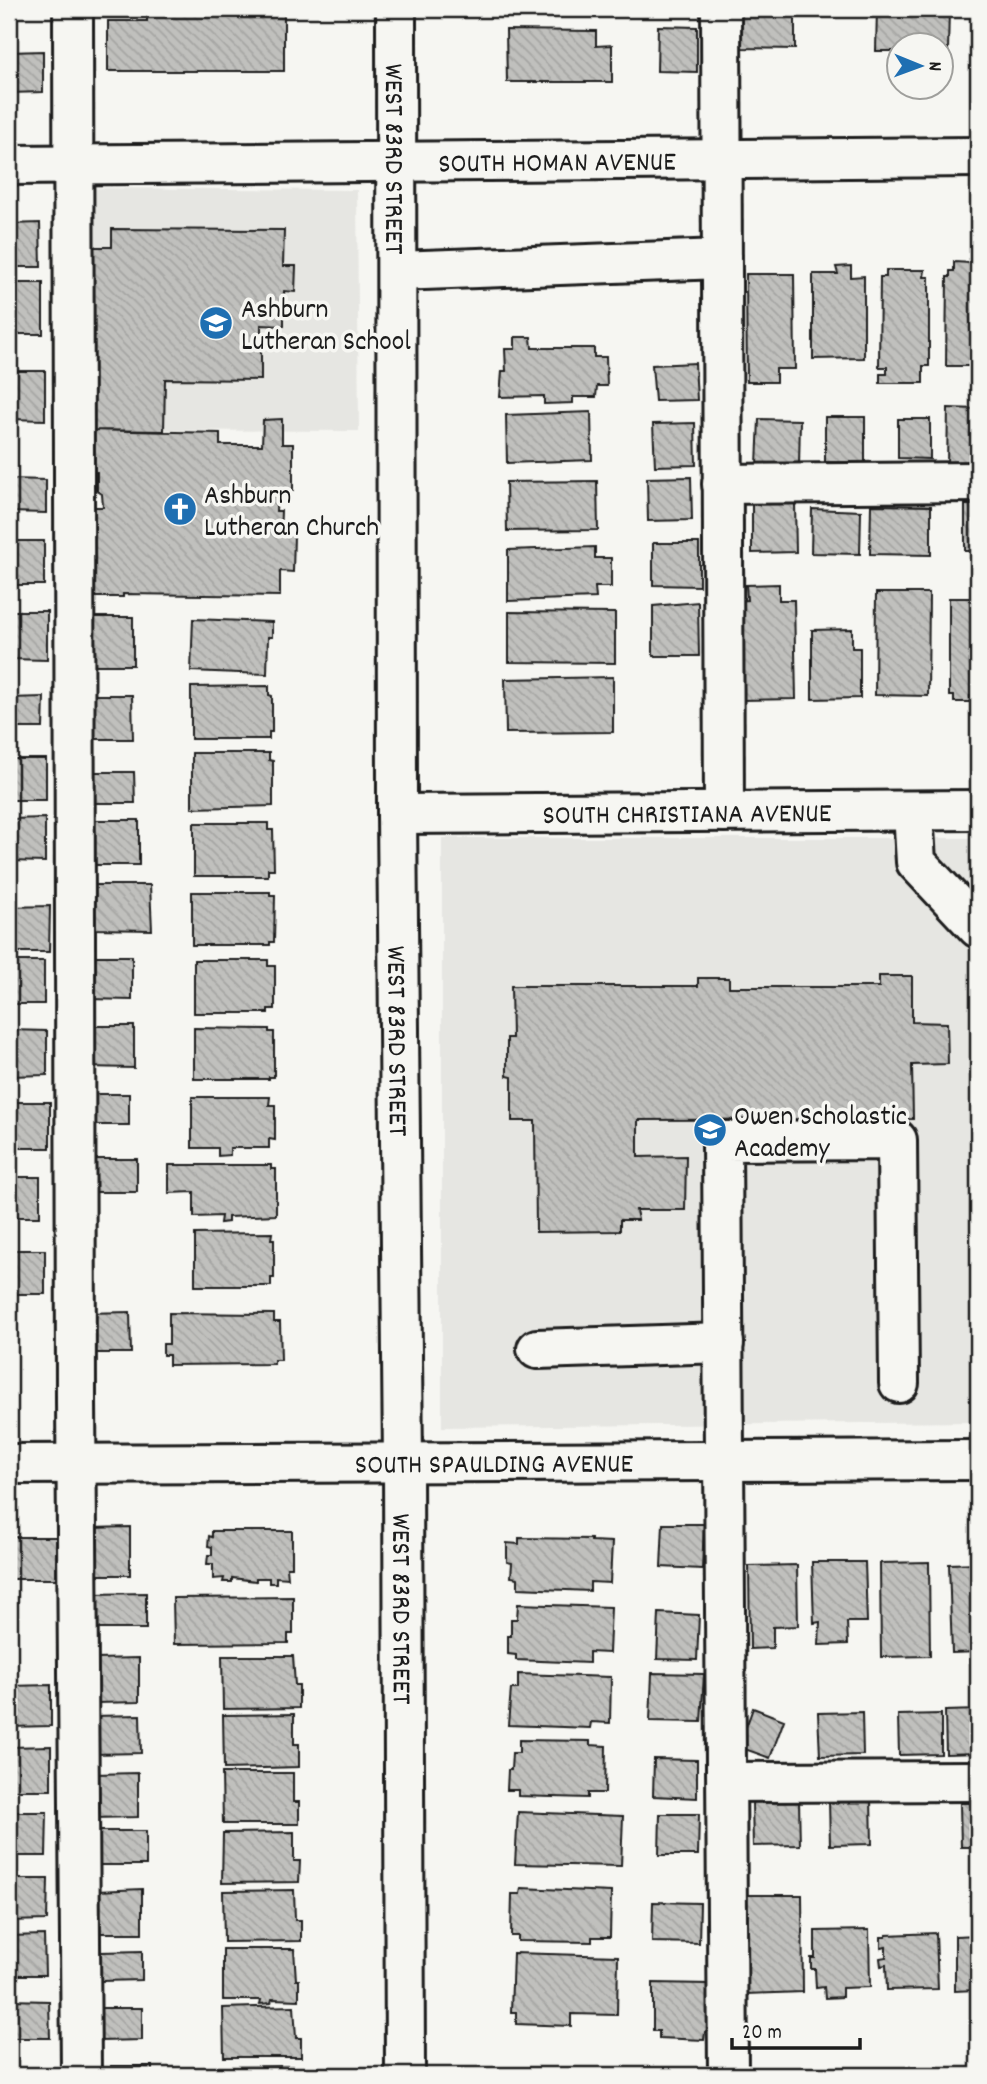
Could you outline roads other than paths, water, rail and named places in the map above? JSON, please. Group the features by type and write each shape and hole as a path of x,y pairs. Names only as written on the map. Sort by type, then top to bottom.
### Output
{"street":[{"path":"73,9 81,2075"},
{"name":"WEST 83RD STREET","path":"396,9 397,814 405,2075"},
{"path":"721,9 724,812"},
{"name":"SOUTH HOMAN AVENUE","path":"9,164 978,157"},
{"path":"397,271 721,259"},
{"path":"722,484 978,482"},
{"name":"SOUTH CHRISTIANA AVENUE","path":"397,814 978,810"},
{"path":"913,811 916,862 978,928"},
{"path":"728,2075 722,1142 897,1140 900,1383"},
{"path":"537,1349 724,1343"},
{"name":"SOUTH SPAULDING AVENUE","path":"9,1464 978,1460"},
{"path":"727,1782 978,1780"}],"place":[{"name":"Ashburn Lutheran School","path":"216,323"},
{"name":"Ashburn Lutheran Church","path":"180,509"},
{"name":"Owen Scholastic Academy","path":"710,1130"}]}
